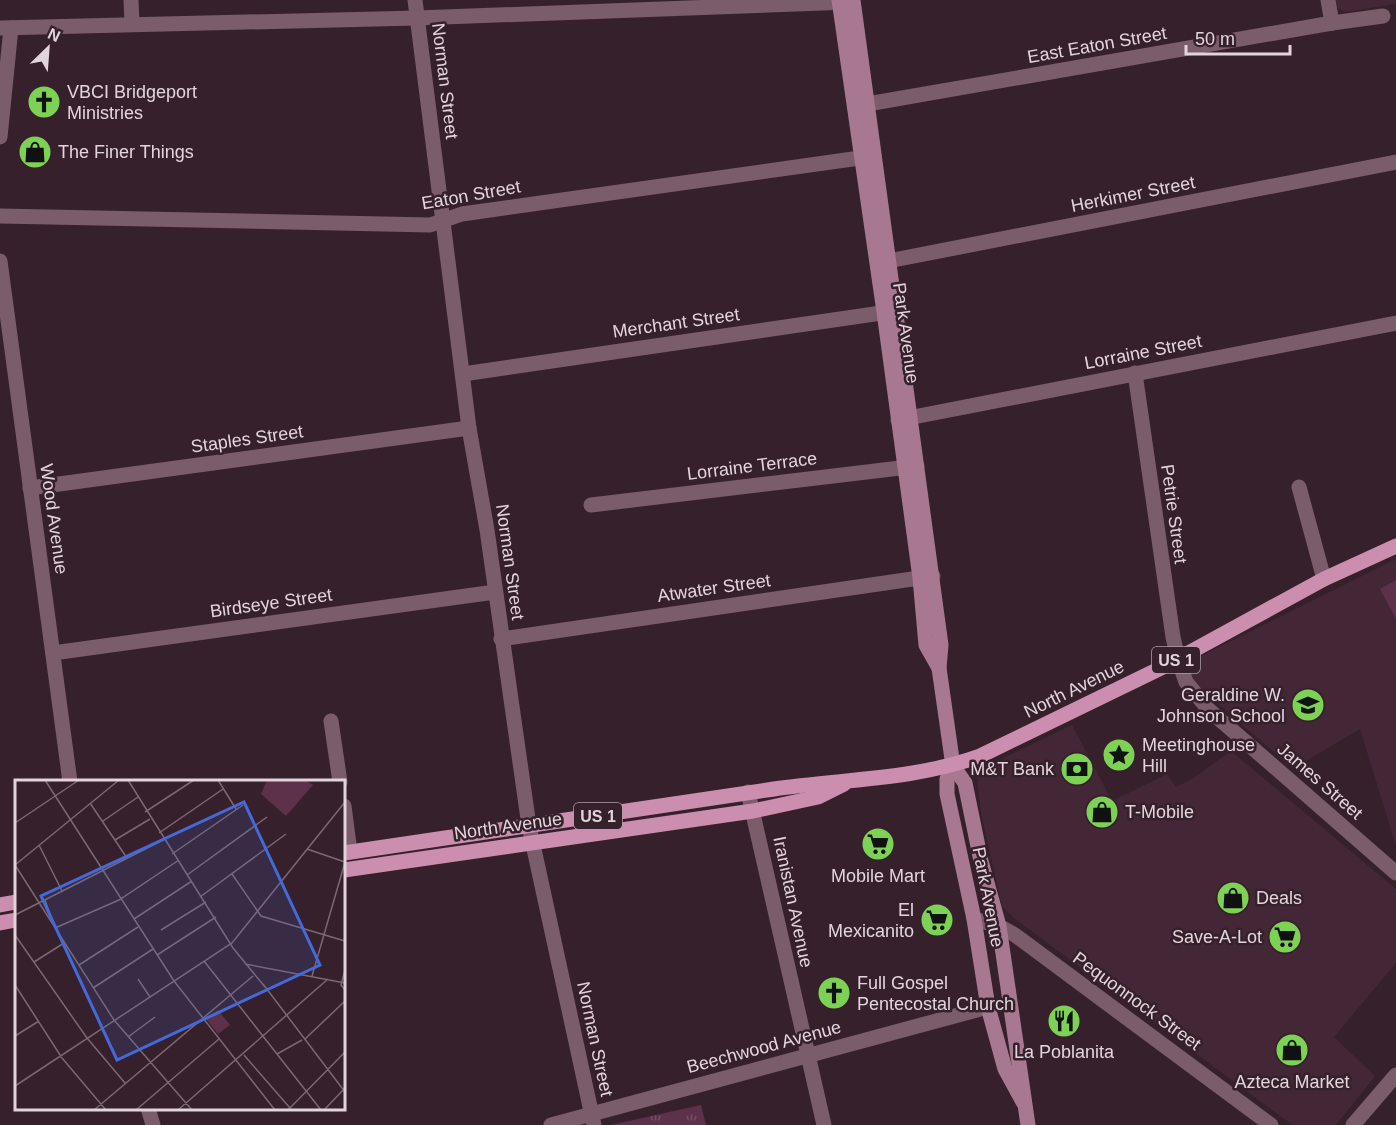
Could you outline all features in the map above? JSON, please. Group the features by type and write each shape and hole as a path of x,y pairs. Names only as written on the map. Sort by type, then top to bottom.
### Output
{"main road":[{"name":"Park Avenue","path":"846,1 926,577 941,645 939,668 952,766 947,779 948,794 974,919 988,1007 1005,1069 1023,1101"},
{"name":"North Avenue","path":"347,853 748,792 926,772 952,766 980,756 1178,659 1324,579 1396,546"},
{"name":"Park Avenue","path":"952,766 965,783 981,861 999,926 1028,1125"},
{"name":"North Avenue","path":"345,870 753,811 818,796 852,780"},
{"path":"0,905 15,902"},
{"path":"0,923 15,920"}],"street":[{"path":"131,0 132,24"},
{"name":"Norman Street","path":"415,0 469,428 487,530 529,826 593,1120"},
{"path":"1328,0 1332,23"},
{"path":"0,137 5,28 417,18 585,5 846,1"},
{"name":"East Eaton Street","path":"861,105 1383,16"},
{"name":"Eaton Street","path":"0,216 430,225 474,212 867,157"},
{"name":"Herkimer Street","path":"882,262 1396,162"},
{"name":"Wood Avenue","path":"0,261 4,323 30,488 70,780"},
{"name":"Merchant Street","path":"463,374 889,312"},
{"name":"Lorraine Street","path":"904,419 1396,323"},
{"name":"Petrie Street","path":"1135,373 1169,618 1178,659"},
{"name":"Staples Street","path":"30,488 469,428"},
{"name":"Lorraine Terrace","path":"591,505 911,467"},
{"path":"1299,487 1324,579"},
{"name":"Atwater Street","path":"501,639 926,577"},
{"name":"Birdseye Street","path":"53,653 495,592"},
{"name":"James Street","path":"1178,659 1186,682 1204,705 1396,873"},
{"path":"331,721 340,780"},
{"name":"Iranistan Avenue","path":"748,792 824,1125"},
{"path":"345,822 347,853"},
{"name":"Pequonnock Street","path":"974,919 999,926 1015,935 1271,1125"},
{"name":"Beechwood Avenue","path":"551,1125 593,1120 807,1056 988,1007"},
{"path":"1353,1125 1396,1075"},
{"path":"149,1110 153,1125"}],"shaded area":[{"path":"1335,0 1396,0 1396,4 1345,12 1338,8"},
{"name":"Geraldine W. Johnson School","path":"1396,559 1396,846 1360,729 1299,765 1291,767 1193,682 1189,672 1193,662 1199,657"},
{"path":"1072,725 1112,801 1167,774 1176,787 1192,779 1231,751 1396,889 1396,963 1334,1037 1375,1076 1336,1125 1292,1125 1014,918 1002,906 981,813 977,776 991,764"}],"green space":[{"path":"1396,580 1396,619 1380,589"},
{"path":"701,1105 706,1125 611,1125"}],"place":[{"name":"VBCI Bridgeport Ministries","path":"44,102"},
{"name":"The Finer Things","path":"35,152"},
{"name":"Geraldine W. Johnson School","path":"1308,705"},
{"name":"Meetinghouse Hill","path":"1119,755"},
{"name":"M&T Bank","path":"1077,769"},
{"name":"T-Mobile","path":"1102,812"},
{"name":"Mobile Mart","path":"878,844"},
{"name":"Deals","path":"1233,898"},
{"name":"El Mexicanito","path":"937,920"},
{"name":"Save-A-Lot","path":"1285,937"},
{"name":"Full Gospel Pentecostal Church","path":"834,993"},
{"name":"La Poblanita","path":"1064,1021"},
{"name":"Azteca Market","path":"1292,1050"}]}
